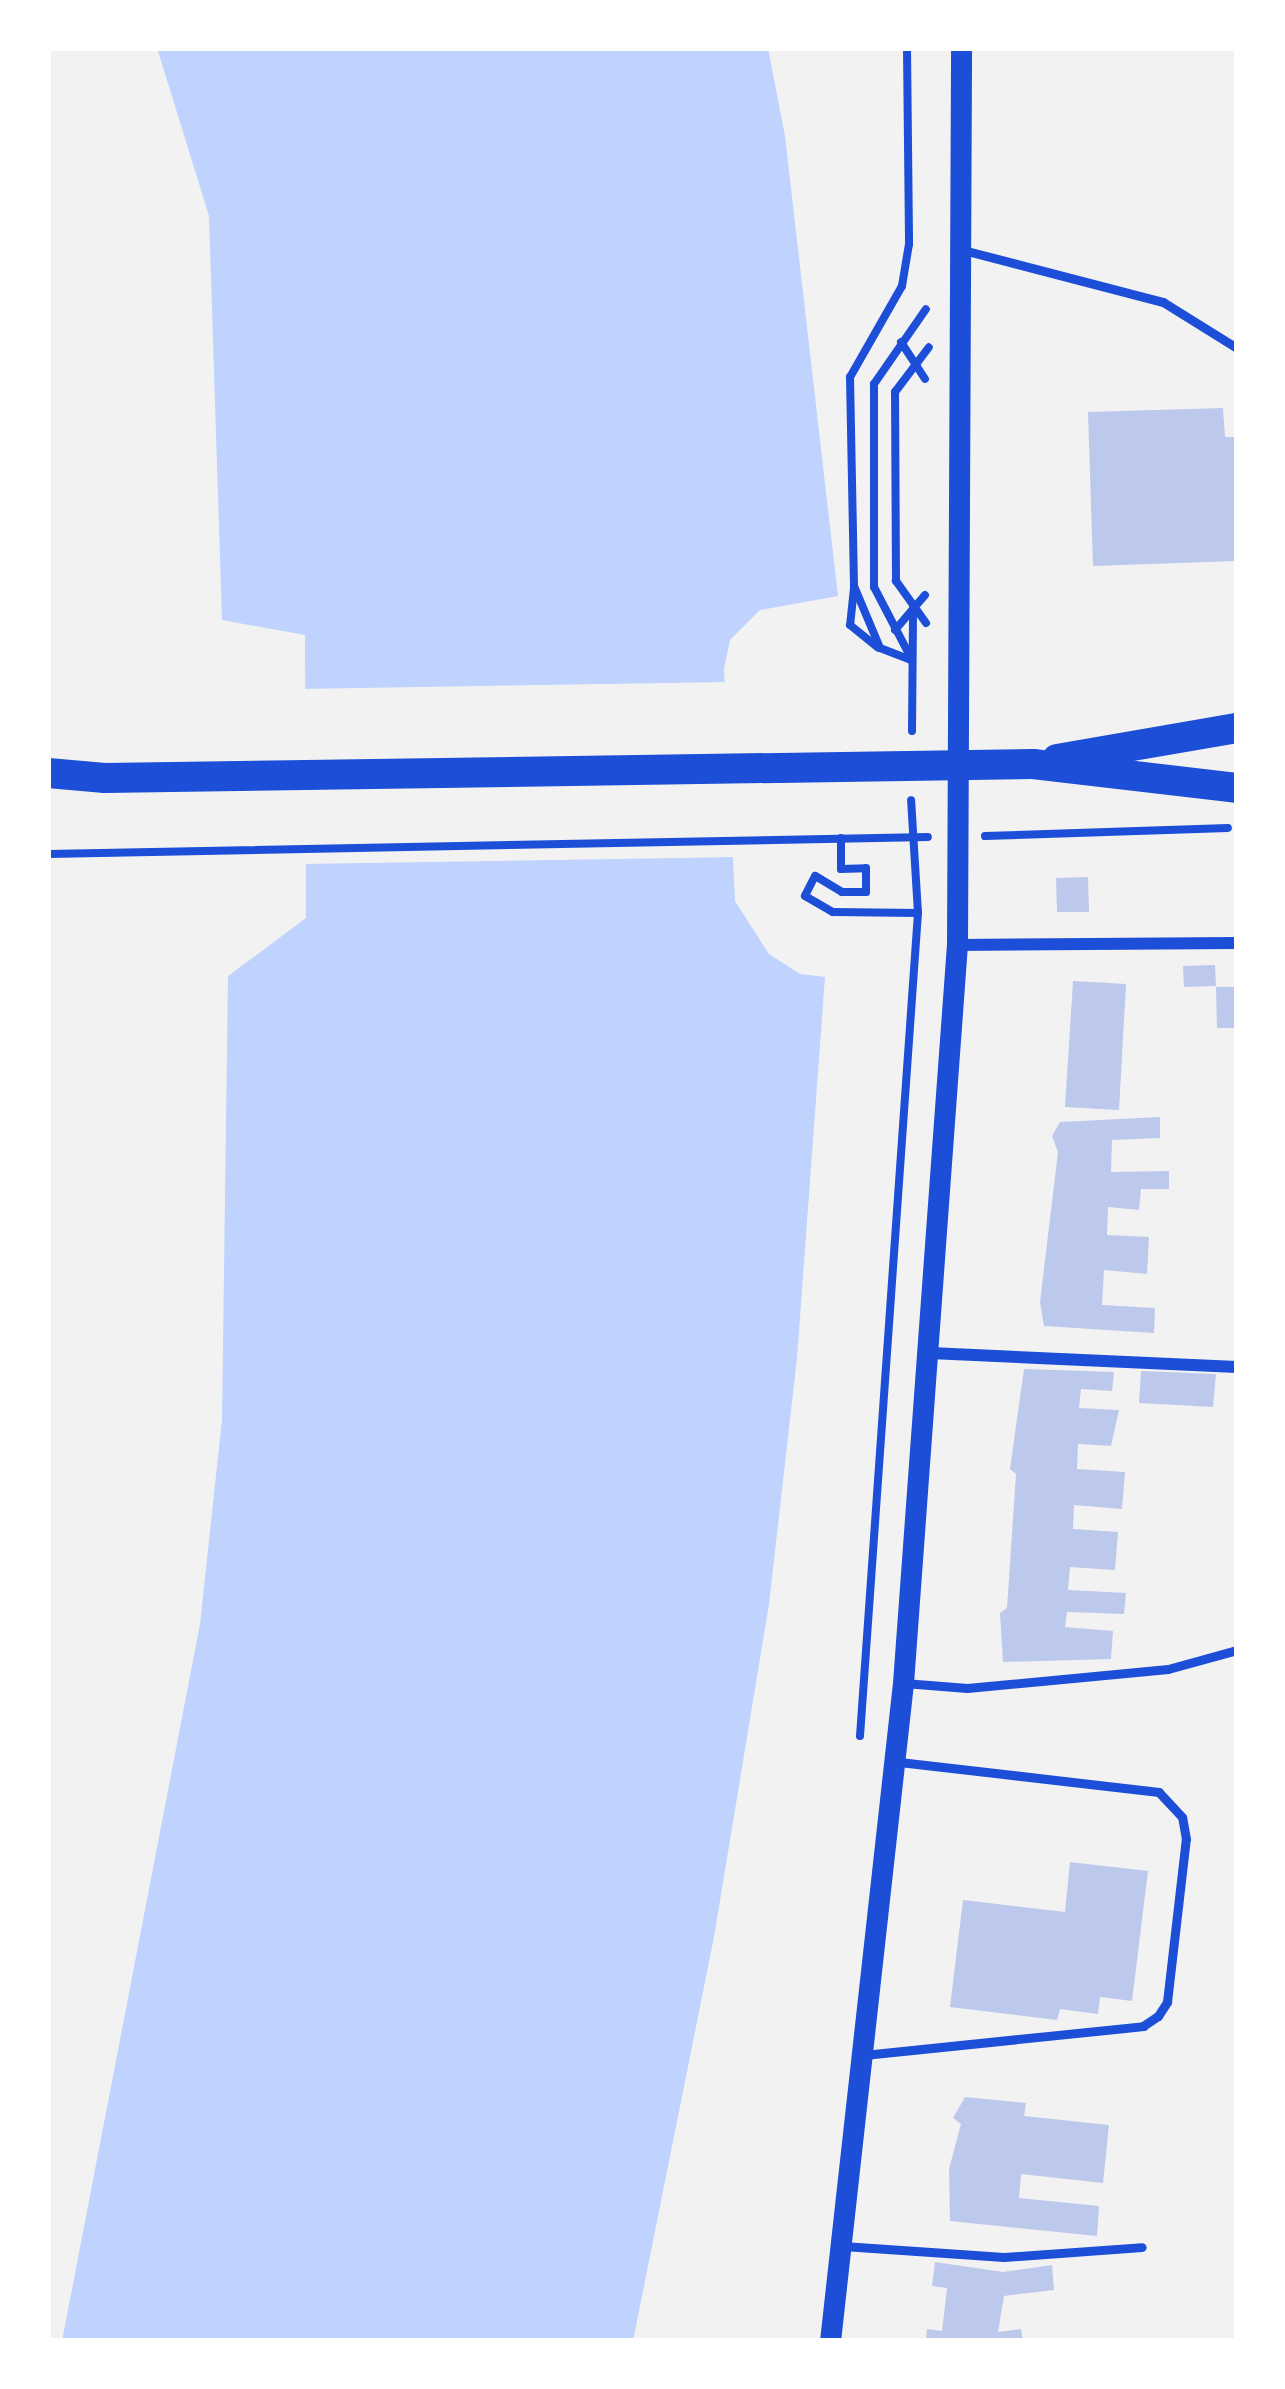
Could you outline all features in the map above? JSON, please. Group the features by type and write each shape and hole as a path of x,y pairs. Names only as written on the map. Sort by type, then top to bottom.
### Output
{"main road":[{"path":"1033,764 1237,728"},
{"path":"48,773 105,778 217,777 1033,764 1237,788"},
{"path":"48,793 105,778"}],"street":[{"path":"830,2341 903,1683 957,945 962,48"},
{"path":"957,945 1237,943"},
{"path":"930,1353 1237,1367"}],"lane":[{"path":"963,250 1163,302 1237,348"},
{"path":"903,1683 967,1688 1146,1671 1237,1650"},
{"path":"860,2055 1143,2026 1167,2002 1186,1839 1183,1817 1159,1792 893,1761"},
{"path":"838,2245 1004,2257 1142,2247"}],"path":[{"path":"907,48 909,244 902,286 850,376 854,586 850,625 880,648 912,659"},
{"path":"912,659 874,587 874,384 928,307"},
{"path":"911,748 913,607 896,581 895,392 962,310"},
{"path":"854,586 880,648"},
{"path":"859,1750 918,913 911,791"},
{"path":"1034,835 1237,828"},
{"path":"841,838 841,869 866,868 866,892 842,892 815,876 805,896 833,912 918,913"},
{"path":"48,854 878,838"}],"water":[{"path":"157,48 768,48 785,136 838,596 760,610 730,640 724,669 735,901 769,954 800,974 825,977 797,1358 769,1604 714,1937 633,2341 62,2341 200,1624 222,1420 228,976 306,918 305,635 222,620 209,216"}],"pier":[{"path":"731,682 739,857 300,864 299,689"}],"building":[{"path":"1223,408 1225,437 1237,437 1237,561 1093,566 1088,412"},
{"path":"1088,877 1089,912 1057,912 1056,878"},
{"path":"1215,965 1216,986 1184,987 1183,966"},
{"path":"1073,981 1126,984 1119,1110 1065,1107"},
{"path":"1216,987 1237,987 1237,1028 1217,1028"},
{"path":"1160,1117 1160,1138 1112,1140 1111,1172 1169,1171 1169,1189 1141,1189 1139,1210 1108,1207 1107,1235 1149,1237 1147,1274 1104,1270 1102,1305 1155,1308 1154,1333 1044,1326 1040,1302 1058,1152 1052,1136 1060,1122"},
{"path":"1024,1369 1114,1372 1112,1391 1081,1389 1079,1408 1119,1410 1111,1446 1078,1444 1077,1469 1125,1472 1122,1509 1074,1505 1073,1529 1118,1532 1115,1570 1070,1567 1068,1590 1126,1593 1124,1614 1067,1612 1065,1627 1113,1631 1111,1659 1003,1662 1000,1613 1007,1608 1016,1474 1010,1469"},
{"path":"1141,1371 1216,1374 1213,1407 1139,1403"},
{"path":"1070,1862 1148,1871 1132,2001 1100,1997 1098,2014 1060,2009 1057,2020 950,2007 963,1900 1065,1912"},
{"path":"965,2097 1026,2103 1024,2116 1109,2125 1103,2183 1021,2174 1019,2198 1099,2206 1097,2236 950,2221 949,2169 961,2124 953,2118"},
{"path":"935,2262 1003,2272 1052,2265 1054,2290 1004,2296 998,2332 1021,2329 1023,2341 926,2341 927,2329 942,2331 947,2288 932,2286"}]}
